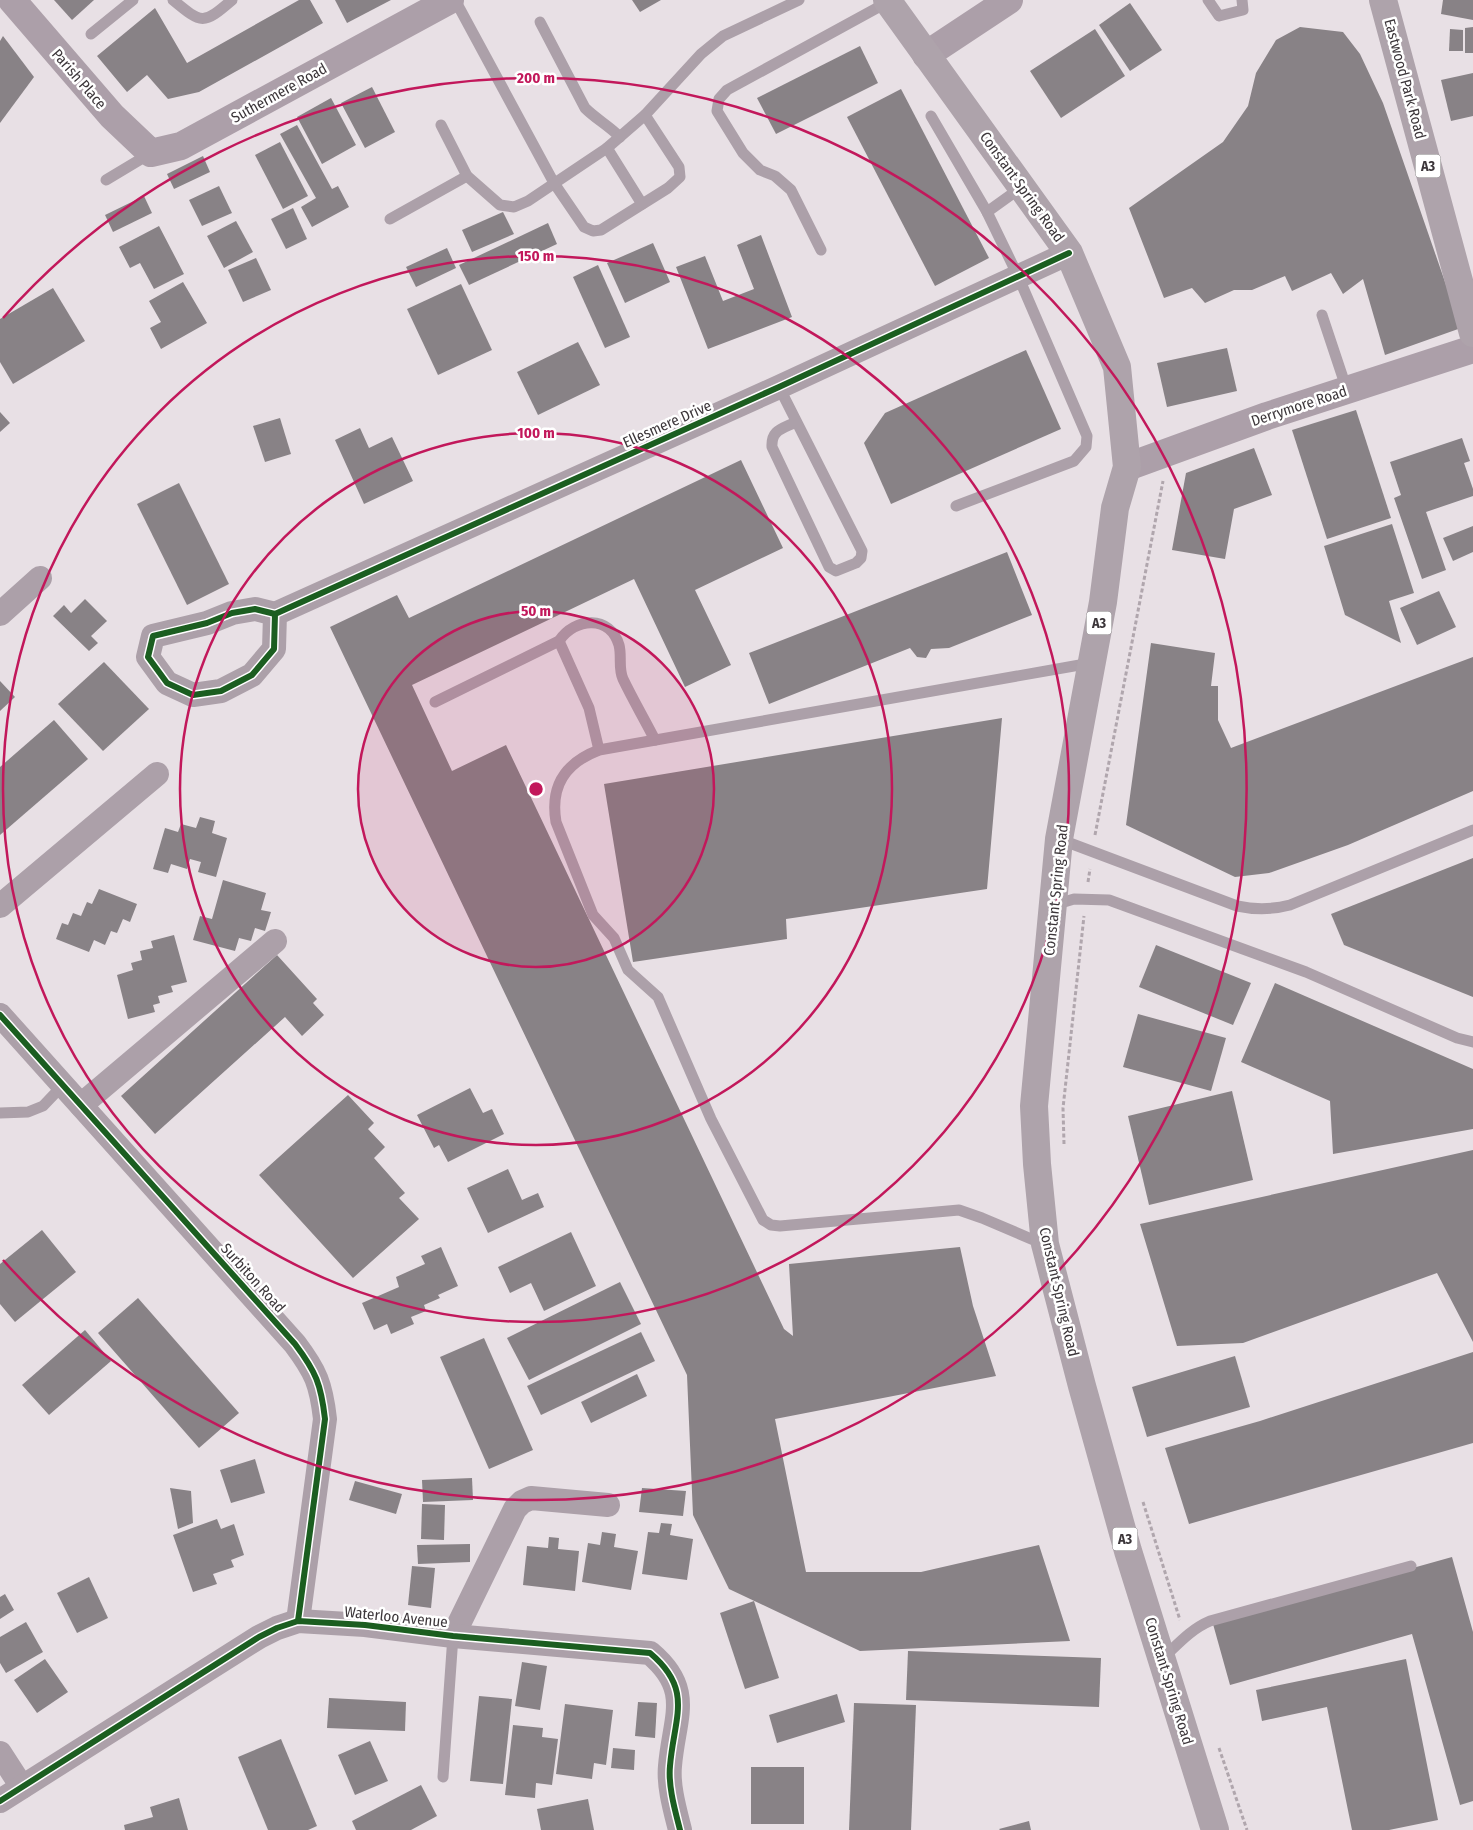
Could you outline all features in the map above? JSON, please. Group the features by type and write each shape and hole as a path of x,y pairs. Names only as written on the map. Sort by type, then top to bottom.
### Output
{"main road":[{"name":"Parish Place","path":"12,0 112,116 151,154"},
{"name":"Suthermere Road","path":"151,154 181,146 450,0"},
{"path":"926,55 1009,0"},
{"name":"Eastwood Park Road","path":"1383,0 1473,333"},
{"name":"Constant Spring Road","path":"888,1 1069,253 1117,367 1127,467 1115,508 1103,602 1059,839 1034,1106 1037,1164 1045,1244 1128,1551 1215,1830"},
{"name":"Derrymore Road","path":"1127,467 1267,416 1473,348"}],"street":[{"name":"Ellesmere Drive","path":"275,614 779,387 1069,253"},
{"path":"0,614 40,578"},
{"path":"255,609 275,614 274,649 252,675 220,691 193,695 167,683 148,657 153,636 207,623 232,612 255,609"},
{"path":"0,906 157,774"},
{"path":"81,1105 275,941"},
{"name":"Surbiton Road","path":"0,1016 295,1344 312,1367 322,1392 326,1419 298,1620"},
{"path":"453,1636 515,1509 522,1502 531,1498 608,1505"},
{"name":"Waterloo Avenue","path":"0,1801 259,1637 298,1620 650,1653 664,1664 675,1682 678,1719 670,1767 674,1804 680,1830"},
{"path":"0,1753 22,1787"}],"lane":[{"path":"92,34 133,0"},
{"path":"173,0 192,16 203,19 212,17 232,0"},
{"path":"455,0 554,184 584,227 593,231 601,230 668,188 680,177 679,167 645,115"},
{"path":"441,125 466,176 500,205 514,207 528,202 608,148 645,115 701,54 723,36 799,0"},
{"path":"1208,0 1219,16 1243,10 1242,0"},
{"path":"821,250 791,190 775,176 760,170 743,153 717,111 718,98 727,90 888,1"},
{"path":"540,22 585,108 594,117 608,125 620,137"},
{"path":"931,116 987,212 1018,276 1087,436 1086,447 1074,461 956,506"},
{"path":"608,148 642,204"},
{"name":"Suthermere Road","path":"106,180 151,154"},
{"path":"390,219 466,176"},
{"path":"987,212 1022,187"},
{"path":"1322,315 1347,390"},
{"path":"779,387 862,551 861,558 856,563 836,571 829,567 772,447 772,438 775,433 796,422"},
{"path":"435,702 559,641 570,628 577,624 594,623 602,625 609,630 618,643 622,676 655,740"},
{"path":"559,641 589,708 600,750"},
{"path":"1045,1244 959,1210 780,1226 767,1223 760,1217 711,1118 658,997 628,970 614,938 593,915 556,822 555,796 559,783 575,762 600,750 1091,663"},
{"path":"1059,839 1237,906 1272,910 1290,905 1473,830"},
{"path":"1054,905 1074,900 1109,900 1306,972 1457,1038 1473,1042"},
{"path":"0,1113 28,1112 43,1106 63,1085"},
{"path":"1162,1659 1200,1625 1210,1621 1410,1566"},
{"path":"443,1777 453,1636"}],"path":[{"path":"1142,1498 1185,1637"},
{"path":"1218,1747 1247,1830"}],"building":[{"path":"54,0 94,0 72,20"},
{"path":"299,0 310,0 323,23 199,92 168,99 147,75 127,92 97,56 155,8 187,63"},
{"path":"335,0 391,0 347,23"},
{"path":"632,0 661,0 640,12"},
{"path":"1443,0 1473,0 1473,20 1441,14"},
{"path":"1130,3 1162,50 1130,71 1099,25"},
{"path":"1300,27 1343,32 1360,54 1383,103 1461,328 1385,355 1363,279 1343,294 1331,273 1292,291 1285,276 1252,290 1234,290 1205,303 1192,288 1164,298 1129,208 1223,142 1248,106 1256,73 1276,40"},
{"path":"1473,27 1473,53 1465,53 1465,28"},
{"path":"1095,29 1125,76 1061,118 1030,71"},
{"path":"1450,29 1463,30 1463,51 1449,51"},
{"path":"3,36 34,77 0,123 0,41"},
{"path":"860,46 878,83 776,134 757,98"},
{"path":"1473,73 1473,116 1451,121 1441,80"},
{"path":"372,87 395,132 365,148 341,103"},
{"path":"901,89 989,258 935,286 847,117"},
{"path":"331,98 356,145 322,164 297,117"},
{"path":"297,125 332,189 338,186 349,207 312,227 301,207 316,198 280,134"},
{"path":"280,142 308,196 283,209 255,155"},
{"path":"203,156 210,172 174,189 167,174"},
{"path":"219,186 232,213 202,226 189,200"},
{"path":"144,196 152,213 113,232 105,215"},
{"path":"293,208 307,239 286,249 271,219"},
{"path":"503,212 514,234 472,252 462,230"},
{"path":"236,221 253,252 224,268 207,236"},
{"path":"548,223 557,244 469,285 459,265"},
{"path":"159,226 184,274 154,289 140,263 130,268 119,247"},
{"path":"761,235 792,317 708,349 676,267 705,256 723,301 754,289 737,245"},
{"path":"653,243 670,282 625,303 607,263"},
{"path":"447,248 456,268 416,287 406,267"},
{"path":"256,258 271,290 243,302 228,270"},
{"path":"598,265 630,337 605,348 573,277"},
{"path":"183,282 207,323 161,349 150,328 161,322 149,301"},
{"path":"461,284 492,350 438,375 407,309"},
{"path":"53,288 85,341 13,384 0,362 0,319"},
{"path":"578,342 600,385 538,415 517,372"},
{"path":"1227,348 1237,391 1167,407 1157,363"},
{"path":"1026,350 1061,429 891,504 864,443 885,413"},
{"path":"1356,410 1391,518 1327,539 1292,430"},
{"path":"0,412 10,423 0,432"},
{"path":"280,418 291,454 265,462 253,426"},
{"path":"360,428 369,448 392,437 413,481 364,504 335,440"},
{"path":"1462,438 1470,461 1464,463 1473,489 1473,496 1426,512 1446,570 1422,579 1394,498 1401,495 1390,462"},
{"path":"1254,448 1272,495 1234,509 1225,559 1172,550 1186,473"},
{"path":"741,460 783,548 695,590 731,665 685,687 634,579 412,685 452,771 506,745 784,1329 793,1336 789,1264 960,1247 973,1306 996,1376 775,1419 806,1572 921,1572 1039,1545 1070,1641 860,1651 729,1589 693,1515 687,1375 330,627 397,595 409,618"},
{"path":"179,483 229,584 187,605 137,504"},
{"path":"1392,524 1414,593 1389,601 1401,643 1345,615 1324,546"},
{"path":"1473,526 1473,552 1453,561 1443,538"},
{"path":"1007,552 1032,615 949,648 931,649 926,658 917,657 910,648 769,704 749,653"},
{"path":"1439,591 1456,627 1417,645 1400,608"},
{"path":"85,599 107,621 91,636 98,643 89,651 53,616 64,605 71,613"},
{"path":"1151,643 1215,653 1211,686 1218,686 1218,720 1231,748 1473,657 1473,791 1348,845 1269,873 1235,877 1126,825"},
{"path":"104,662 149,709 103,751 58,704"},
{"path":"0,681 15,697 0,711"},
{"path":"1002,718 987,889 786,919 787,939 633,962 604,784"},
{"path":"54,720 88,759 0,835 0,767"},
{"path":"200,817 215,821 212,833 227,838 216,877 198,872 201,862 190,859 187,869 171,864 168,873 153,869 165,828 178,832 181,824 196,828"},
{"path":"1473,858 1473,997 1344,945 1331,914"},
{"path":"223,880 266,893 261,910 271,912 265,931 255,928 251,941 239,938 235,951 193,940 200,916 212,919"},
{"path":"99,889 137,904 130,922 123,919 117,933 111,931 105,945 94,940 89,952 56,939 62,923 68,925 73,913 81,916 87,902 92,904"},
{"path":"174,935 187,982 171,986 173,992 158,996 160,1003 153,1005 155,1012 128,1019 117,975 133,970 131,963 142,960 140,951 153,948 151,941"},
{"path":"1156,945 1251,983 1233,1025 1139,987"},
{"path":"277,955 317,999 313,1003 324,1015 302,1036 285,1017 155,1134 121,1096"},
{"path":"1275,983 1473,1069 1473,1129 1333,1154 1330,1101 1241,1062"},
{"path":"1138,1014 1226,1038 1211,1091 1123,1067"},
{"path":"470,1088 483,1113 492,1109 504,1134 448,1162 439,1145 434,1148 417,1115"},
{"path":"1232,1091 1253,1180 1149,1205 1128,1116"},
{"path":"348,1095 374,1123 368,1129 385,1147 374,1158 405,1193 399,1198 419,1219 353,1278 259,1175"},
{"path":"1473,1150 1473,1342 1437,1273 1243,1343 1177,1346 1140,1224"},
{"path":"508,1169 522,1200 538,1193 544,1207 488,1233 467,1188"},
{"path":"42,1230 76,1272 15,1322 0,1304 0,1264"},
{"path":"571,1232 596,1286 544,1311 531,1283 510,1293 498,1267"},
{"path":"441,1247 458,1286 438,1295 440,1298 424,1305 426,1311 411,1317 414,1324 391,1334 387,1324 374,1330 362,1303 399,1287 396,1277 425,1264 421,1256"},
{"path":"620,1282 641,1324 529,1380 507,1338"},
{"path":"138,1298 239,1413 199,1448 98,1333"},
{"path":"85,1330 111,1361 49,1415 22,1385"},
{"path":"641,1332 655,1361 541,1415 527,1386"},
{"path":"484,1338 533,1450 489,1469 440,1357"},
{"path":"1473,1352 1473,1443 1189,1524 1165,1448 1260,1421"},
{"path":"1235,1356 1250,1407 1147,1437 1132,1387"},
{"path":"637,1374 647,1396 591,1423 581,1402"},
{"path":"255,1459 265,1493 231,1503 220,1470"},
{"path":"472,1478 473,1500 423,1502 422,1480"},
{"path":"355,1481 402,1494 396,1514 349,1500"},
{"path":"170,1488 191,1491 193,1523 178,1529"},
{"path":"642,1488 686,1491 683,1516 639,1512"},
{"path":"422,1504 445,1505 444,1540 421,1539"},
{"path":"217,1519 221,1529 234,1524 244,1555 231,1560 234,1567 213,1574 217,1584 193,1592 173,1535"},
{"path":"661,1523 672,1524 670,1535 693,1539 687,1580 642,1574 648,1532 659,1533"},
{"path":"602,1532 616,1534 614,1547 638,1551 631,1590 582,1582 588,1543 600,1545"},
{"path":"549,1537 559,1538 558,1549 579,1551 575,1591 523,1585 527,1546 548,1548"},
{"path":"470,1544 470,1562 418,1564 417,1545"},
{"path":"1452,1557 1473,1632 1473,1801 1460,1805 1412,1634 1230,1685 1213,1624"},
{"path":"412,1566 435,1568 431,1608 408,1605"},
{"path":"89,1577 108,1618 77,1633 57,1593"},
{"path":"5,1594 14,1610 0,1619 0,1597"},
{"path":"754,1601 779,1678 745,1689 720,1613"},
{"path":"26,1622 43,1652 6,1673 0,1663 0,1637"},
{"path":"908,1651 1101,1658 1099,1707 906,1700"},
{"path":"45,1659 68,1692 37,1713 14,1680"},
{"path":"1406,1659 1438,1820 1389,1830 1352,1830 1327,1707 1262,1721 1256,1690"},
{"path":"522,1662 547,1666 540,1710 515,1706"},
{"path":"837,1694 845,1722 777,1743 769,1715"},
{"path":"479,1696 512,1699 503,1784 470,1781"},
{"path":"329,1698 406,1702 405,1731 327,1728"},
{"path":"638,1702 657,1703 655,1738 635,1736"},
{"path":"854,1703 916,1705 911,1830 849,1830"},
{"path":"565,1704 613,1710 606,1765 594,1763 592,1779 556,1774"},
{"path":"513,1725 543,1728 542,1737 558,1739 552,1785 536,1783 535,1798 505,1795"},
{"path":"281,1739 317,1826 308,1830 268,1830 238,1757"},
{"path":"370,1741 388,1781 355,1795 338,1755"},
{"path":"613,1748 635,1750 634,1770 611,1768"},
{"path":"751,1767 804,1767 804,1824 751,1824"},
{"path":"421,1785 437,1816 411,1830 356,1830 352,1821"},
{"path":"179,1798 188,1830 125,1830 124,1825 153,1817 150,1807"},
{"path":"588,1799 594,1830 541,1830 537,1809"},
{"path":"1029,1821 1031,1830 999,1829"}],"cycle path":[{"path":"275,614 255,609 232,613 207,623 153,636 148,657 167,683 193,695 221,691 252,675 274,649 275,614 779,387 1069,253"},
{"path":"0,1015 295,1344 313,1371 322,1396 325,1419 298,1621"},
{"path":"0,1801 259,1637 298,1621 365,1625 453,1636 650,1653 664,1666 677,1692 677,1718 670,1766 670,1782 680,1830"}]}
